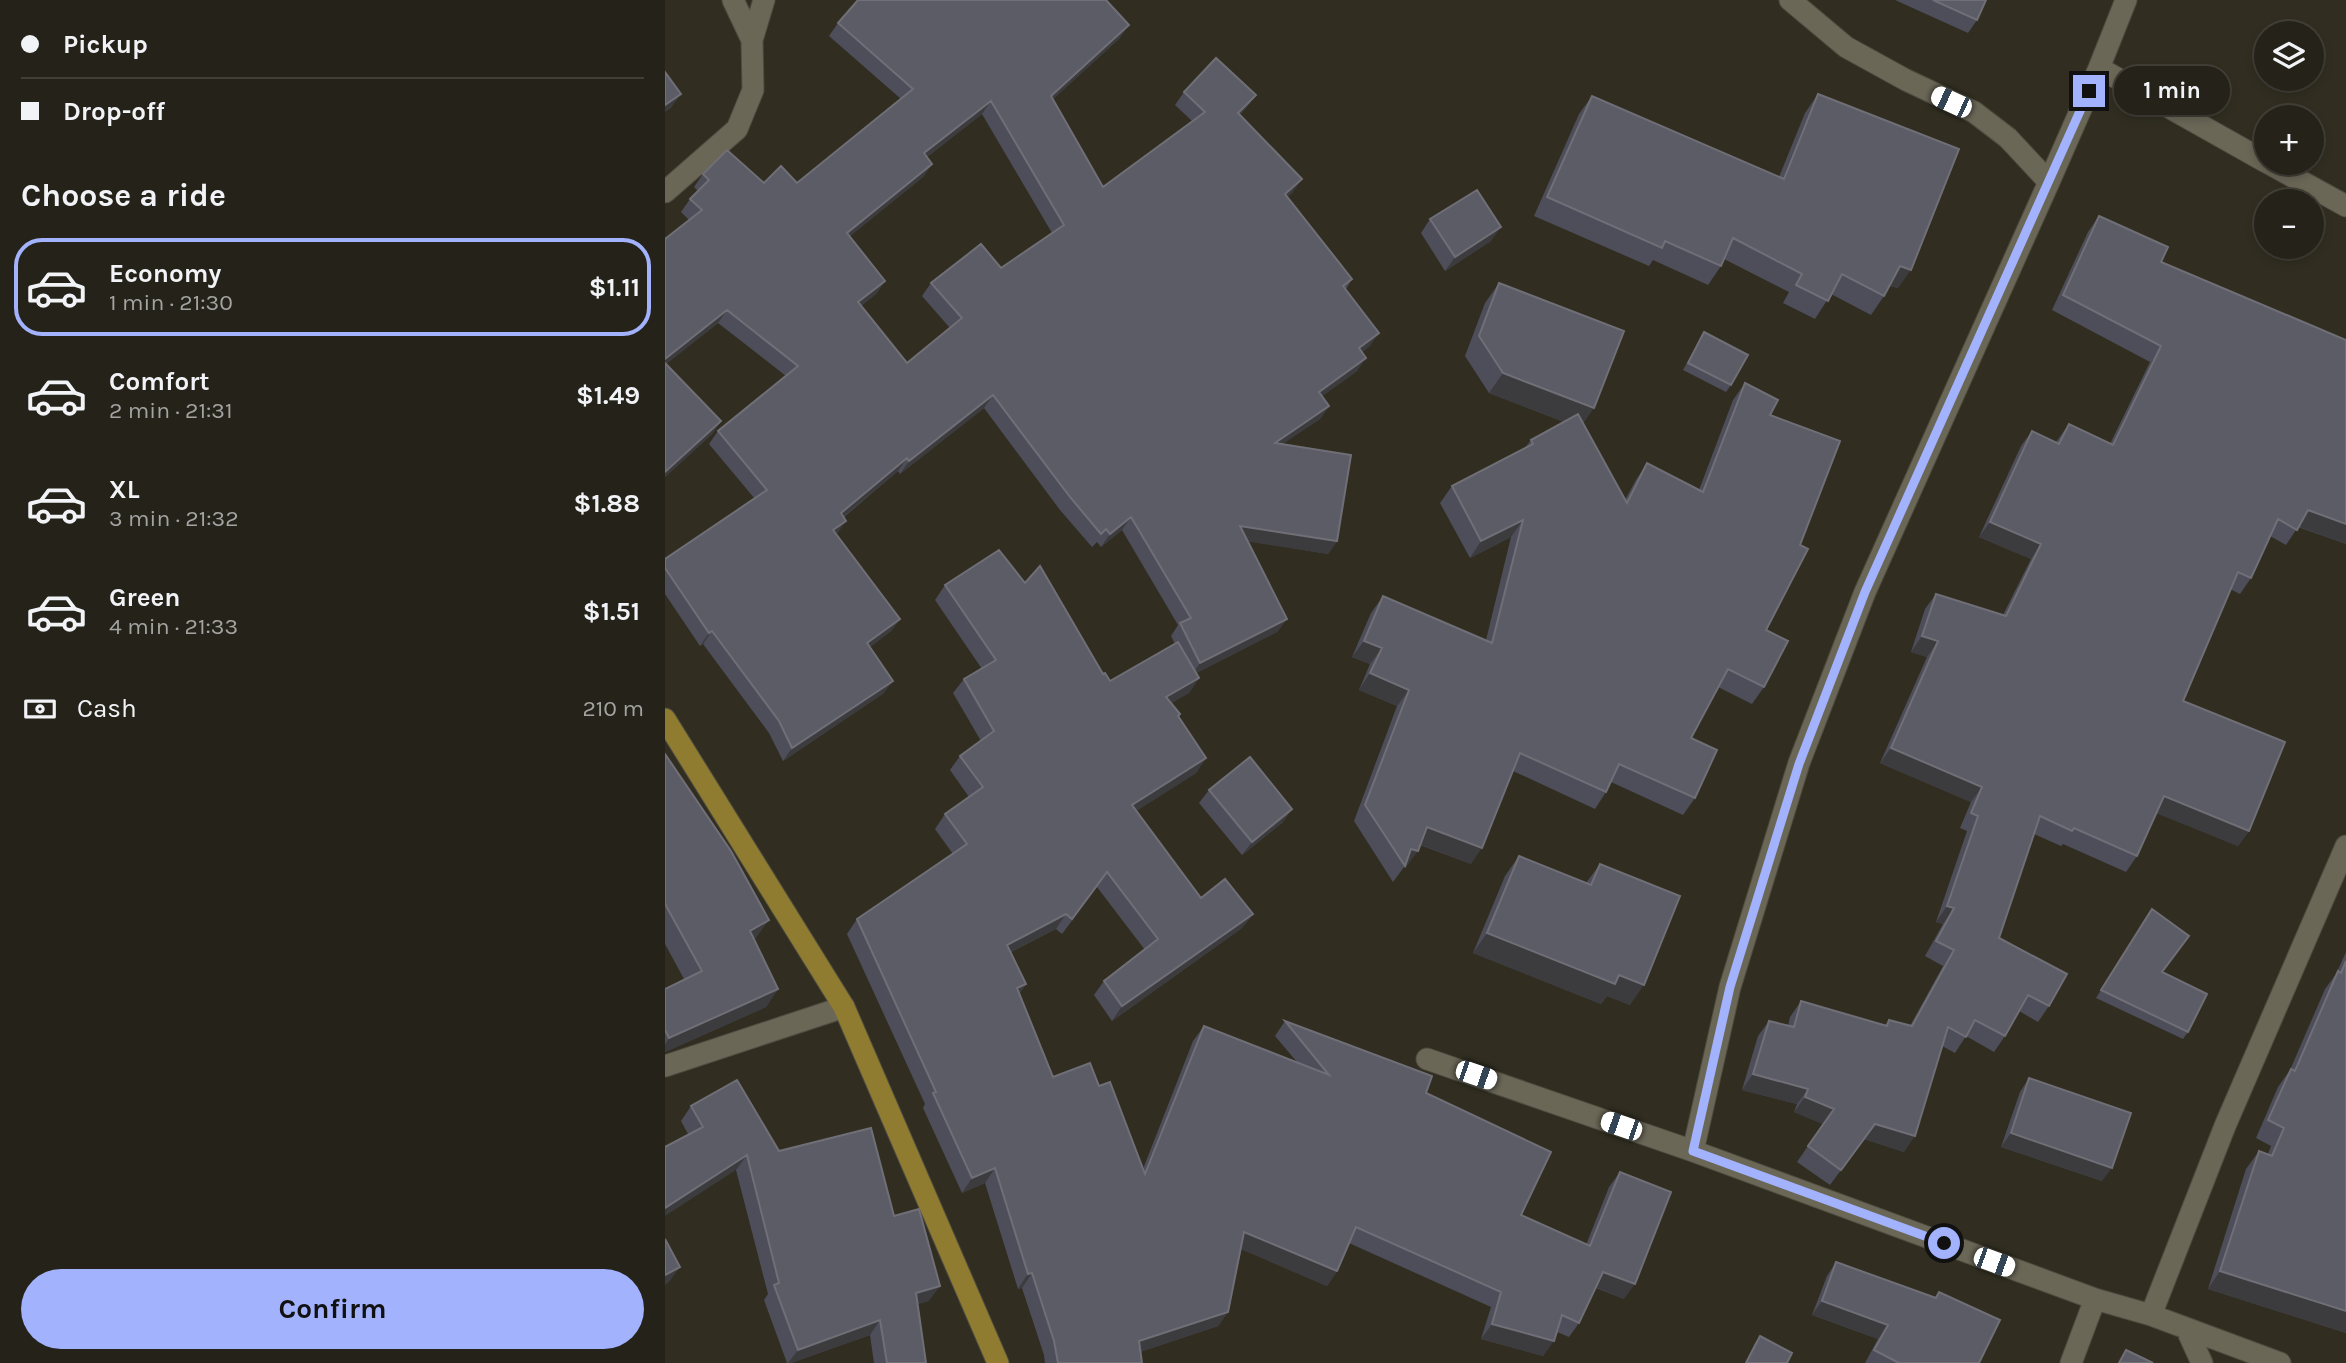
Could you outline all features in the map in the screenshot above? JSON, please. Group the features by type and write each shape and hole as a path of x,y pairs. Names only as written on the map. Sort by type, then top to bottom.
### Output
{"main road":[{"path":"665,719 843,1007 998,1363"}],"street":[{"path":"733,0 752,40"},
{"path":"665,192 737,129 753,90 752,40 764,0"},
{"path":"1790,0 1846,47 1973,112 2008,138 2049,182"},
{"path":"1693,1151 1730,987 1799,764 1865,592 2049,182 2126,0"},
{"path":"2099,68 2254,155"},
{"path":"2290,175 2346,206"},
{"path":"2151,1315 2225,1126 2346,846"},
{"path":"665,1066 843,1007"},
{"path":"1427,1059 1693,1151 2095,1299 2151,1315 2280,1363"},
{"path":"2071,1363 2095,1299"},
{"path":"2186,1328 2202,1363"}],"building":[{"path":"858,0 1106,0 1129,25 1051,96 1103,187 1205,112 1184,92 1216,58 1256,95 1238,113 1302,179 1285,194 1352,279 1343,286 1379,333 1359,348 1366,358 1319,392 1329,406 1275,443 1351,455 1337,541 1240,526 1287,619 1200,663 1180,623 1191,618 1131,517 1110,534 1106,529 1101,534 993,395 909,461 907,458 841,513 846,521 833,530 900,619 867,643 893,681 792,748 779,721 712,631 709,633 665,568 665,559 767,490 718,431 798,366 727,310 665,359 665,239 702,210 690,199 709,180 703,174 727,150 764,183 781,166 797,183 913,89 838,23","holes":["991,101 1064,225 1001,268 981,244 931,283 962,318 907,363 858,302 885,281 847,233 932,164 924,153"]},
{"path":"1933,0 1986,0 1977,20"},
{"path":"665,72 681,94 665,105"},
{"path":"1818,94 1959,149 1911,270 1900,266 1884,296 1842,274 1828,301 1796,285 1802,274 1733,238 1721,266 1665,241 1662,248 1547,197 1592,96 1784,179"},
{"path":"1477,190 1501,227 1455,257 1430,219"},
{"path":"2099,216 2168,247 2161,262 2346,340 2346,524 2308,510 2297,530 2278,519 2251,578 2238,572 2183,701 2285,742 2249,831 2164,796 2137,856 2040,816 1999,938 2067,974 2049,1006 2028,995 2005,1036 1975,1020 1966,1037 1948,1027 1915,1136 1875,1124 1841,1170 1808,1146 1834,1109 1805,1097 1808,1089 1753,1074 1769,1021 1794,1027 1801,1001 1887,1026 1889,1020 1912,1026 1954,950 1936,941 1954,908 1947,906 1978,816 1971,813 1982,787 1891,748 1938,641 1922,636 1936,594 2006,616 2041,544 1990,522 2032,431 2059,444 2069,424 2113,445 2161,346 2063,295"},
{"path":"1499,283 1624,331 1594,408 1503,373 1479,336"},
{"path":"1704,332 1748,355 1731,385 1688,363"},
{"path":"665,363 721,421 665,472"},
{"path":"1745,383 1778,400 1770,415 1840,441 1800,545 1808,549 1766,630 1788,641 1764,687 1728,669 1691,738 1717,750 1695,798 1619,764 1606,792 1520,753 1482,848 1427,827 1418,851 1411,849 1405,866 1365,805 1409,690 1370,673 1382,648 1364,641 1383,596 1492,643 1523,520 1481,541 1452,486 1533,444 1531,440 1578,414 1627,503 1647,463 1703,492"},
{"path":"999,550 1025,583 1040,566 1103,674 1105,673 1110,681 1178,642 1199,678 1166,697 1180,714 1178,716 1206,758 1132,805 1201,898 1225,879 1253,914 1122,1006 1104,981 1158,939 1107,872 1072,919 1066,914 1007,945 1026,984 1017,988 1053,1077 1090,1063 1099,1086 1110,1082 1145,1174 1204,1026 1329,1075 1285,1021 1432,1076 1426,1093 1551,1152 1521,1215 1590,1246 1620,1172 1671,1192 1635,1284 1603,1272 1579,1323 1562,1315 1554,1341 1492,1324 1501,1292 1356,1227 1337,1271 1244,1232 1228,1312 1139,1341 1142,1363 1058,1363 1054,1341 1032,1273 1028,1274 995,1168 972,1178 857,919 967,844 945,814 983,787 960,756 994,731 964,679 996,660 945,585"},
{"path":"665,754 731,851 769,920 750,931 778,989 669,1038 665,1030 665,989 702,971 665,904"},
{"path":"1250,757 1292,809 1252,842 1209,790"},
{"path":"1519,856 1591,885 1600,864 1680,896 1644,985 1619,975 1615,984 1487,933"},
{"path":"2152,909 2189,936 2162,972 2207,994 2188,1032 2101,990"},
{"path":"2346,961 2346,1311 2220,1271 2259,1151 2272,1156 2284,1128 2268,1120 2291,1069 2295,1071 2338,971 2341,973"},
{"path":"2029,1078 2131,1113 2112,1168 2011,1133"},
{"path":"737,1080 779,1151 871,1128 894,1216 919,1209 940,1286 916,1293 926,1363 887,1363 880,1320 798,1350 774,1285 779,1283 747,1155 665,1208 665,1147 703,1127 691,1106"},
{"path":"665,1239 680,1267 665,1275"},
{"path":"1836,1262 1936,1298 1939,1292 2000,1320 1979,1363 1899,1363 1874,1350 1888,1325 1822,1301"},
{"path":"1760,1336 1792,1353 1787,1363 1746,1363"},
{"path":"2126,1350 2153,1363 2119,1363"}],"route":[{"path":"1944,1243 1693,1151 1730,987 1799,764 1865,592 1915,486 2089,91"}]}
